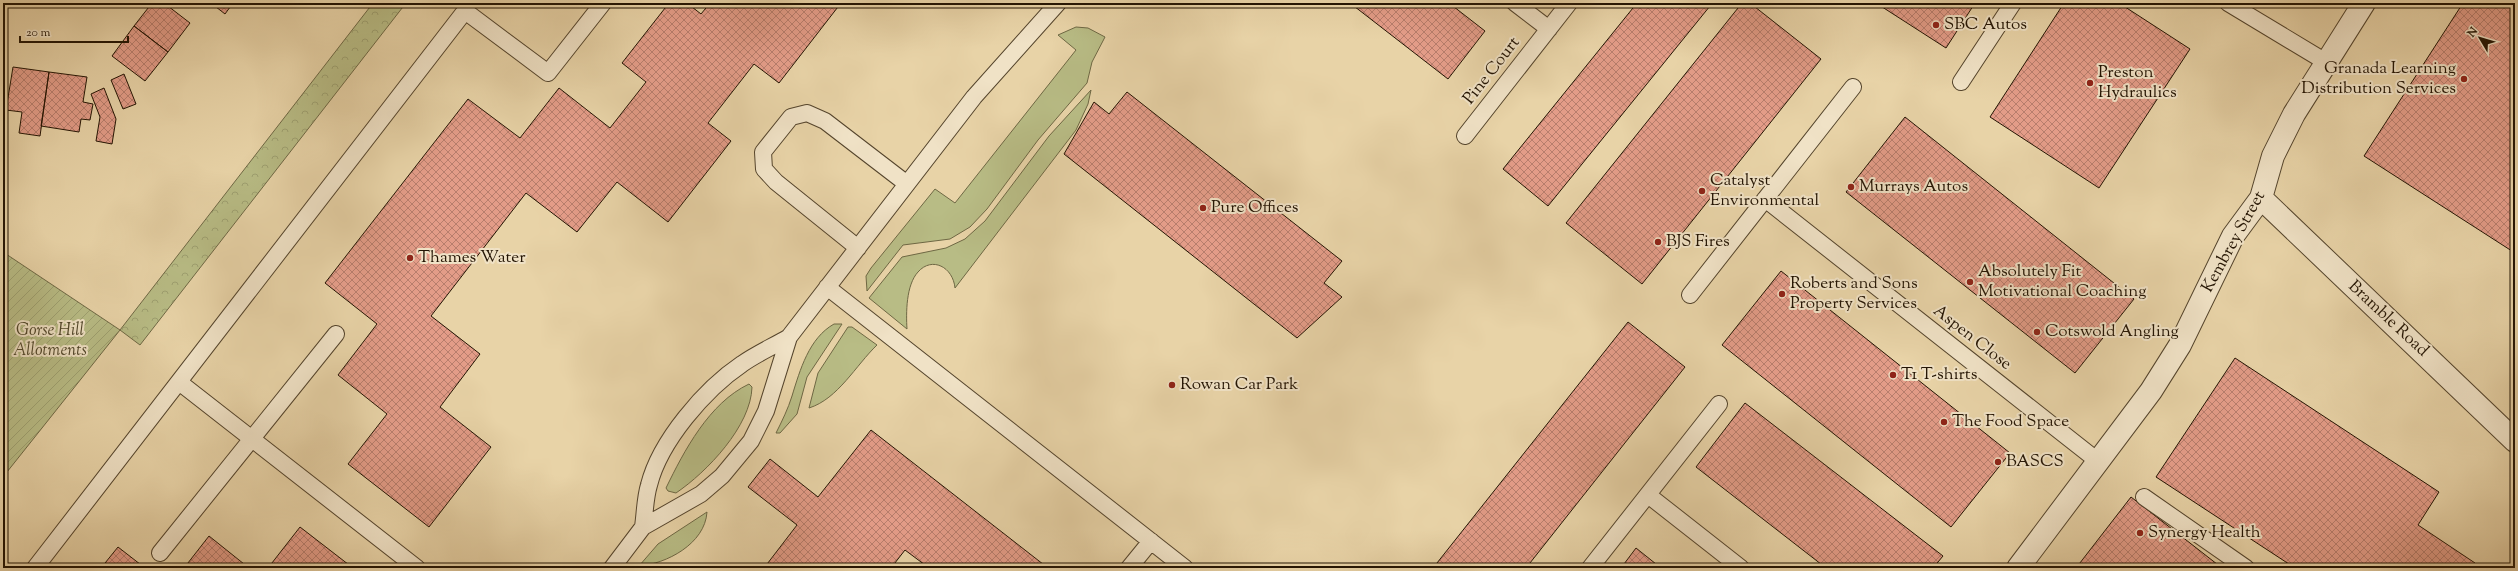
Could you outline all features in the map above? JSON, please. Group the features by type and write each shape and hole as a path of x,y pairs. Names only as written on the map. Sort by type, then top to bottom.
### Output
{"street":[{"name":"Kembrey Street","path":"2018,568 2151,391 2180,345 2233,236 2261,198 2273,156 2294,114 2364,3"},
{"name":"Bramble Road","path":"2261,198 2515,441"}],"lane":[{"path":"35,568 465,11 548,73 603,3"},
{"path":"612,568 643,527 701,494 722,476 750,441 766,411 789,337 974,97 1058,3"},
{"path":"1515,3 1549,29"},
{"name":"Pine Court","path":"1465,136 1569,3"},
{"path":"1961,82 2013,3"},
{"path":"2228,3 2326,62"},
{"path":"1690,295 1853,87"},
{"path":"858,248 776,182 764,169 763,152 778,132 791,117 807,113 825,121 907,184"},
{"name":"Aspen Close","path":"1765,199 2099,462"},
{"path":"828,287 1184,568"},
{"path":"160,553 336,334"},
{"path":"643,527 649,485 661,453 686,418 720,380 742,363 789,337"},
{"path":"179,382 417,568"},
{"path":"1590,568 1719,404"},
{"path":"1648,495 1741,568"},
{"path":"2144,497 2246,568"},
{"path":"1130,568 1151,541"}],"green space":[{"path":"373,3 406,3 140,345 120,330"},
{"path":"1076,27 1088,28 1105,37 1092,62 1087,83 1038,140 987,209 970,227 950,239 903,245 867,291 866,276 871,268 935,189 955,203 1076,50 1058,35"},
{"path":"1091,90 1088,104 1076,130 955,288 950,274 941,266 935,264 929,265 918,272 911,284 909,292 907,329 869,298 902,257 946,248 965,239 985,221 1049,136"},
{"name":"Gorse Hill Allotments","path":"3,252 120,330 3,477"},
{"path":"834,324 842,324 807,377 797,414 780,433 776,433 789,406 802,365 812,346 825,330"},
{"path":"848,327 852,327 877,345 838,389 819,404 809,408 818,373"},
{"path":"749,384 752,387 750,402 736,432 725,447 701,473 688,484 676,493 668,491 666,488 673,474 699,429 722,403 735,392"},
{"path":"707,512 705,523 692,543 661,561 639,566 658,544"}],"building":[{"path":"152,3 164,3 190,23 168,52 134,26"},
{"path":"211,3 233,3 225,14"},
{"name":"Thames Water","path":"669,3 687,3 701,14 710,3 841,3 779,83 754,64 708,123 731,141 668,222 617,182 577,232 526,193 431,316 480,354 440,407 491,447 429,527 348,464 387,414 338,375 377,324 325,283 468,99 520,138 559,88 610,128 646,82 622,63"},
{"path":"1350,3 1449,3 1485,31 1448,79"},
{"path":"1637,3 1706,3 1710,6 1548,206 1503,169"},
{"path":"1742,3 1750,3 1821,59 1642,284 1566,223"},
{"name":"SBC Autos","path":"1876,3 1975,3 1946,48"},
{"name":"Preston Hydraulics","path":"2064,3 2119,3 2190,49 2099,188 1990,117"},
{"name":"Granada Learning Distribution Services","path":"2463,3 2515,3 2515,253 2364,156"},
{"path":"134,26 168,52 145,81 112,56"},
{"path":"13,67 49,72 40,136 19,133 22,112 6,110"},
{"path":"49,72 87,77 83,102 93,104 90,120 81,119 79,132 41,126"},
{"path":"124,74 136,104 123,109 111,80"},
{"path":"104,88 116,119 112,144 96,141 100,117 91,94"},
{"name":"Pure Offices","path":"1127,92 1342,261 1324,283 1342,297 1297,338 1064,154 1094,102 1109,114"},
{"path":"1905,117 2134,299 2075,373 1846,192"},
{"path":"1781,271 2010,453 1951,527 1722,345"},
{"path":"1628,322 1685,367 1526,568 1433,568"},
{"path":"2235,358 2439,492 2418,525 2475,563 2472,568 2295,568 2156,477"},
{"path":"1745,403 1943,556 1933,568 1826,568 1696,467"},
{"path":"871,430 1048,568 929,568 905,550 891,568 764,568 797,525 748,487 770,459 818,497"},
{"name":"Synergy Health","path":"2131,497 2222,568 2076,568"},
{"path":"300,527 353,568 268,568"},
{"path":"209,536 249,568 184,568"},
{"path":"118,547 145,568 101,568"},
{"path":"1636,548 1661,568 1621,568"}],"place":[{"name":"SBC Autos","path":"1936,25"},
{"name":"Granada Learning Distribution Services","path":"2464,79"},
{"name":"Preston Hydraulics","path":"2090,83"},
{"name":"Murrays Autos","path":"1851,187"},
{"name":"Catalyst Environmental","path":"1702,191"},
{"name":"Pure Offices","path":"1203,208"},
{"name":"BJS Fires","path":"1658,242"},
{"name":"Thames Water","path":"410,258"},
{"name":"Absolutely Fit Motivational Coaching","path":"1970,282"},
{"name":"Roberts and Sons Property Services","path":"1782,294"},
{"name":"Cotswold Angling","path":"2037,332"},
{"name":"T1 T-shirts","path":"1893,375"},
{"name":"Rowan Car Park","path":"1172,385"},
{"name":"The Food Space","path":"1944,422"},
{"name":"BASCS","path":"1998,462"},
{"name":"Synergy Health","path":"2140,533"}]}
